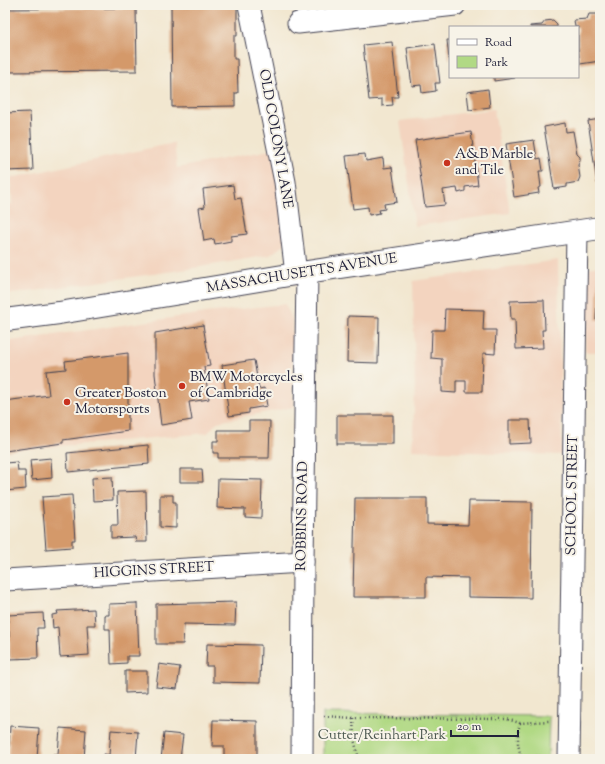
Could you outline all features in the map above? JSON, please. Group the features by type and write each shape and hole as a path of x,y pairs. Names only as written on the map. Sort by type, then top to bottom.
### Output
{"main road":[{"name":"MASSACHUSETTS AVENUE","path":"5,320 67,312 301,273 600,228"}],"street":[{"name":"OLD COLONY LANE","path":"249,5 285,182 301,273"},
{"path":"298,23 455,5"},
{"name":"SCHOOL STREET","path":"569,759 577,232"},
{"name":"ROBBINS ROAD","path":"301,273 303,562 302,759"},
{"name":"HIGGINS STREET","path":"5,580 303,562"}],"path":[{"path":"302,715 353,718 506,719 520,723 569,721"},
{"path":"353,718 354,739 359,759"},
{"path":"520,723 518,743 521,759"}],"shaded area":[{"path":"494,109 510,213 415,226 400,121"},
{"path":"174,143 177,168 275,149 285,244 270,255 188,269 5,295 5,204 12,204 11,178"},
{"path":"558,260 562,455 412,450 415,389 413,281"},
{"path":"600,266 600,352 585,352 589,268"},
{"path":"285,304 292,319 293,407 217,422 208,433 5,451 5,342 206,313"}],"green space":[{"name":"Cutter/Reinhart Park","path":"323,713 549,716 548,759 323,759"}],"building":[{"path":"171,5 237,5 237,36 234,36 234,59 237,59 238,93 235,93 235,106 172,107"},
{"path":"136,8 137,71 5,72 5,9"},
{"path":"589,14 597,14 600,17 600,61 580,64 579,26 575,26 574,20 587,19"},
{"path":"553,20 557,26 530,26 542,25 545,21"},
{"path":"447,40 449,40 449,59"},
{"path":"392,42 398,97 392,97 393,105 382,106 382,99 369,100 363,45"},
{"path":"435,44 440,83 435,83 436,91 422,93 421,85 412,86 407,48"},
{"path":"494,78 515,78 494,81"},
{"path":"488,89 490,107 469,110 467,92"},
{"path":"30,112 33,170 6,171 5,113"},
{"path":"600,119 600,182 597,183 588,121"},
{"path":"565,123 566,132 573,131 577,154 580,157 578,165 580,177 578,182 567,184 567,187 554,189 544,127"},
{"name":"A&B Marble and Tile","path":"471,132 478,185 465,187 465,191 458,193 457,188 443,190 445,205 425,207 415,140"},
{"path":"534,140 537,159 541,158 543,171 539,171 541,187 538,188 539,193 514,197 506,144"},
{"path":"365,154 366,161 383,158 384,168 392,167 397,202 384,204 385,209 379,210 380,213 369,215 368,207 353,209 346,156"},
{"path":"233,185 235,199 241,198 247,234 231,236 231,241 215,244 214,239 204,241 199,208 205,207 203,189"},
{"path":"600,279 600,319 596,320 598,282"},
{"path":"544,300 545,330 542,330 543,348 516,349 515,319 511,319 510,301"},
{"path":"445,309 484,310 483,330 496,330 495,354 483,353 482,392 466,392 466,381 456,381 456,393 442,392 442,359 431,358 432,330 444,330"},
{"path":"348,316 379,317 378,363 347,362"},
{"name":"BMW Motorcycles of Cambridge","path":"203,325 210,366 204,367 209,399 189,402 192,420 161,425 155,374 155,333"},
{"name":"Greater Boston Motorsports","path":"128,353 128,431 63,440 63,443 5,451 5,427 8,427 5,401 49,395 46,371 66,369 65,361"},
{"path":"254,360 259,389 264,388 267,406 249,409 249,413 229,416 222,365"},
{"path":"337,415 393,415 393,444 337,444"},
{"path":"509,420 530,420 531,443 509,444"},
{"path":"249,421 270,421 269,458 218,458 218,453 213,453 213,441 218,441 218,430 249,430"},
{"path":"148,445 149,464 68,472 67,453"},
{"path":"51,458 52,478 32,480 30,460"},
{"path":"17,462 18,471 25,471 26,489 5,491 5,463"},
{"path":"180,469 202,469 203,482 180,482"},
{"path":"112,477 113,500 93,501 92,478"},
{"path":"218,479 262,480 261,518 245,517 245,509 217,508"},
{"path":"146,491 147,542 136,542 135,537 111,538 111,525 118,525 117,492"},
{"path":"72,495 75,540 72,540 72,547 46,549 42,497"},
{"path":"160,495 173,495 173,502 176,502 176,528 160,527"},
{"path":"355,498 427,498 427,524 468,525 469,501 532,502 531,598 468,597 468,578 426,577 426,597 353,597"},
{"path":"236,602 235,625 184,624 183,644 156,644 156,604"},
{"path":"137,603 139,656 127,656 127,663 111,664 110,629 105,629 105,615 109,615 109,604"},
{"path":"94,609 95,625 87,625 89,655 60,657 58,627 53,628 52,615 58,614 57,611"},
{"path":"43,613 44,628 37,628 38,658 10,659 9,631 5,631 5,622 8,622 8,615"},
{"path":"207,644 261,645 260,683 213,682 213,666 206,666"},
{"path":"159,664 180,667 177,689 156,687"},
{"path":"125,671 147,671 147,692 125,693"},
{"path":"213,720 257,721 257,759 224,759 224,746 212,746"},
{"path":"10,726 39,728 37,759 8,759"},
{"path":"60,728 86,730 84,759 52,759 53,754 58,754"},
{"path":"111,730 138,732 136,759 104,759 104,754 109,755"},
{"path":"164,733 183,735 180,759 161,759"}],"place":[{"name":"A&B Marble and Tile","path":"447,163"},
{"name":"BMW Motorcycles of Cambridge","path":"182,386"},
{"name":"Greater Boston Motorsports","path":"67,402"}]}
